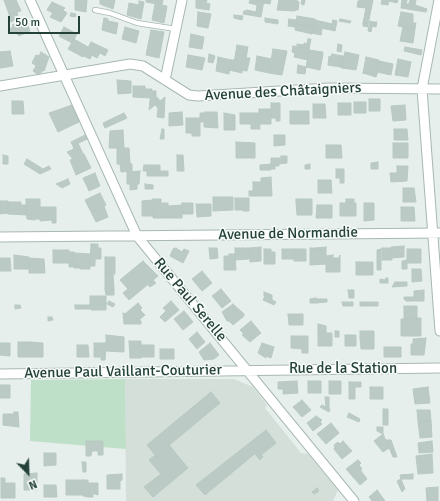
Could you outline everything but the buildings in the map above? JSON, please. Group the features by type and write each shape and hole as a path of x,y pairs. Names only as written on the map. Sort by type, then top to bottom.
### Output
{"street":[{"name":"Rue Paul Serelle","path":"30,0 137,236 353,501"},
{"path":"165,80 182,0"},
{"path":"439,0 422,89 436,233 440,331"},
{"name":"Avenue des Châtaigniers","path":"0,86 130,64 143,66 189,95 198,96 329,88 440,89"},
{"name":"Avenue de Normandie","path":"0,238 436,233"},
{"name":"Rue de la Station","path":"247,370 440,368"},
{"name":"Avenue Paul Vaillant-Couturier","path":"0,374 247,370"}],"lane":[{"path":"95,10 110,13 137,23 176,29"}],"shaded area":[{"path":"125,379 234,379 253,387 267,405 265,408 301,453 308,454 338,490 333,501 126,501"}],"green space":[{"path":"125,379 126,449 30,441 31,380"}]}
